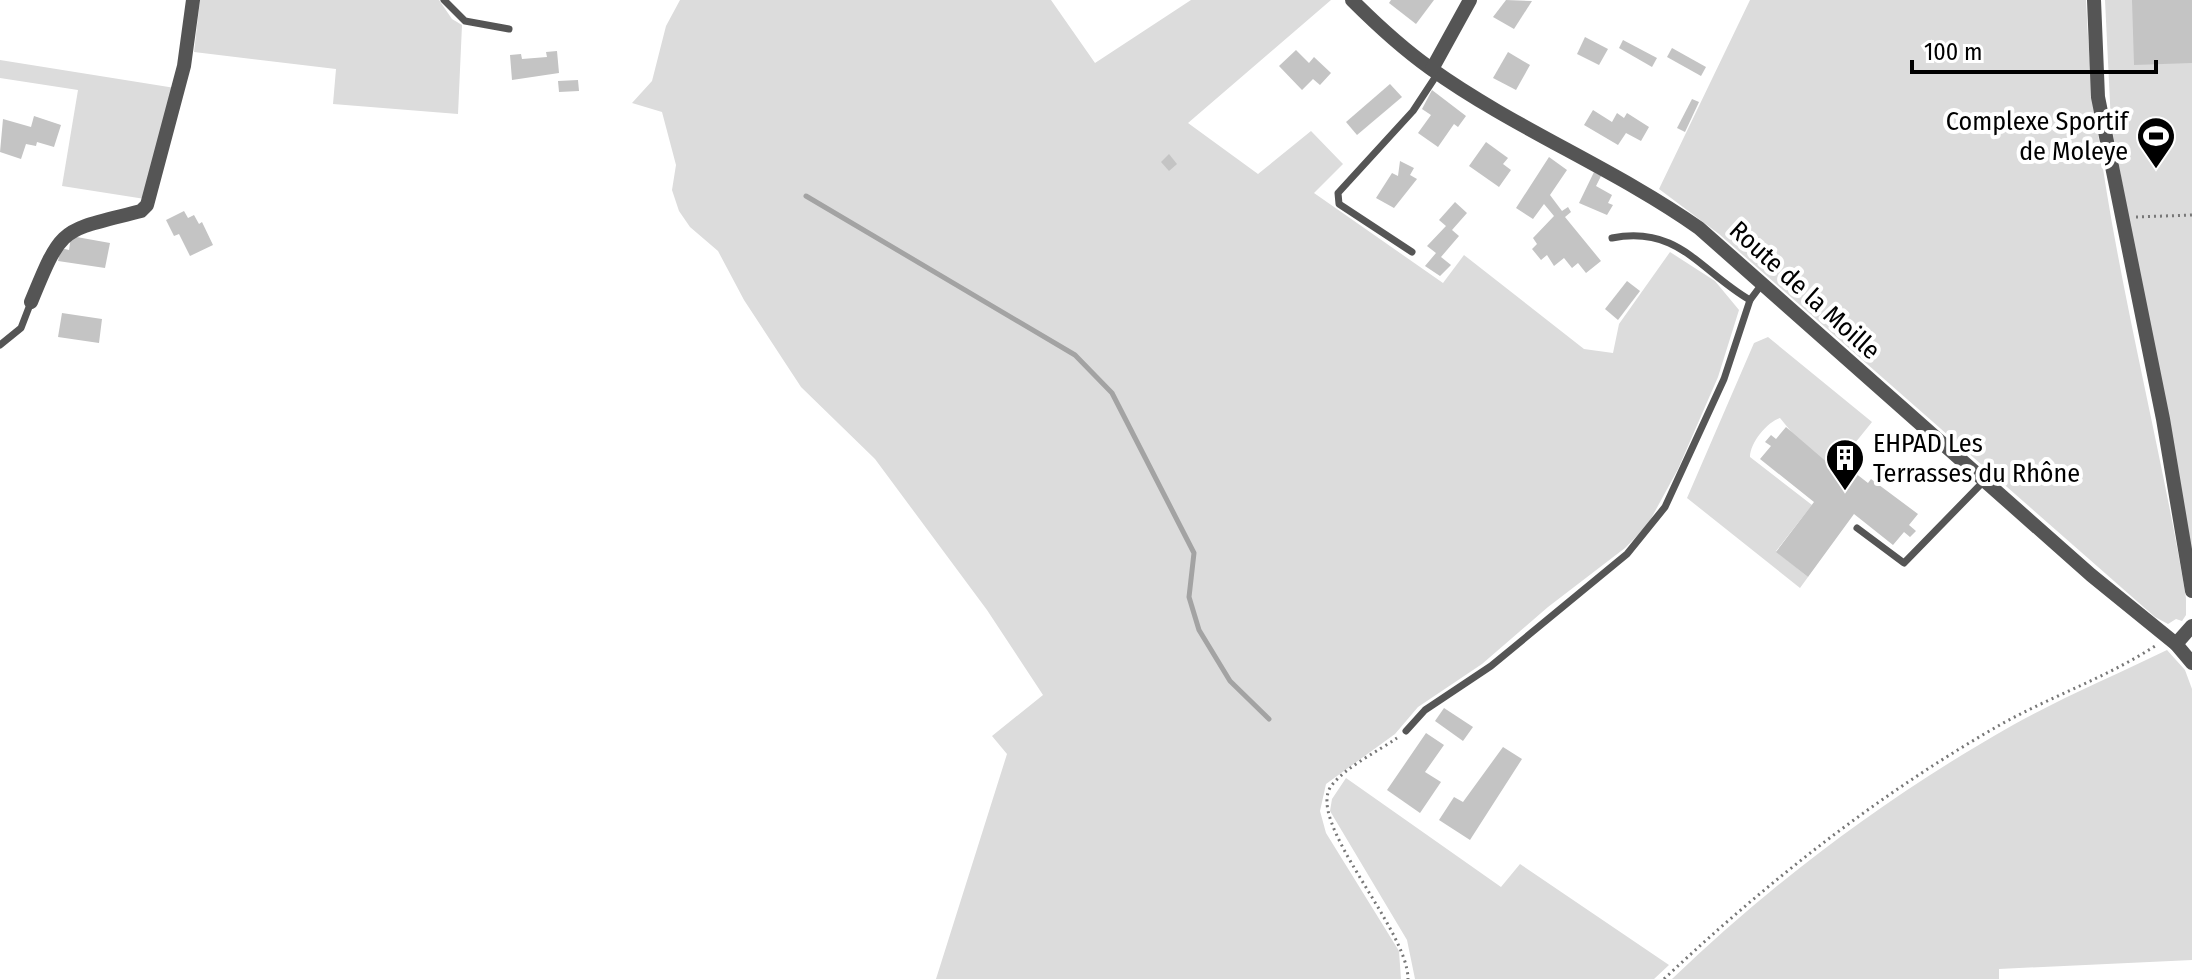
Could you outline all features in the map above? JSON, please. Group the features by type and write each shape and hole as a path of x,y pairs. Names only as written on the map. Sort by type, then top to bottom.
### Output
{"street":[{"path":"31,302 61,238 71,230 141,211 147,205 184,66 193,0"},
{"name":"Route de la Moille","path":"1352,0 1389,37 1435,71 1652,195 1699,228 1984,481 2170,640 2192,663"},
{"path":"1435,71 1470,0"},
{"path":"2094,0 2098,97 2163,419 2192,591"},
{"path":"2170,640 2192,626"}],"lane":[{"path":"444,0 465,21 509,29"},
{"path":"1412,252 1339,204 1338,193 1413,111 1435,71"},
{"path":"1612,238 1634,234 1662,241 1705,263 1750,300"},
{"path":"1406,731 1425,710 1491,666 1627,554 1665,507 1724,379 1750,300 1762,284"},
{"path":"0,345 21,328 31,302"},
{"path":"1857,528 1904,563 1984,481"}],"path":[{"path":"2120,218 2192,215"},
{"path":"1664,979 1769,883 1882,799 2000,725 2170,640"},
{"path":"1406,731 1333,783 1325,804 1336,837 1405,954 1408,979"}],"shaded area":[{"path":"200,0 439,0 452,19 462,25 458,114 333,104 336,69 194,52"},
{"path":"680,0 1051,0 1095,63 1191,0 1331,0 1188,123 1258,174 1311,131 1343,164 1314,193 1443,283 1464,255 1584,349 1613,353 1619,324 1670,252 1715,281 1739,310 1718,377 1678,469 1647,526 1625,548 1548,607 1482,664 1418,707 1395,734 1326,784 1320,811 1326,833 1399,951 1401,979 936,979 1007,754 992,736 1043,695 987,610 875,459 801,387 744,300 718,251 690,227 679,211 672,190 676,165 662,112 632,103 652,81 666,26"},
{"path":"1750,0 2086,0 2100,151 2112,226 2173,523 2186,598 2186,615 2182,621 2176,619 2168,624 2155,617 1719,234 1659,189"},
{"name":"Complexe Sportif de Moleye","path":"2105,0 2192,0 2192,562 2111,123"},
{"path":"0,60 175,88 145,199 62,186 78,90 0,78"},
{"path":"1768,337 1872,422 1851,448 1854,461 1844,477 1798,440 1780,418 1765,428 1753,446 1750,457 1812,505 1776,551 1808,577 1800,588 1687,498 1754,343"},
{"path":"2167,650 2185,670 2192,689 2192,960 1999,969 1999,979 1672,979 1792,874 1922,780 2032,715"},
{"path":"1346,778 1501,887 1520,864 1669,965 1654,979 1415,979 1407,940 1330,811 1332,799"}],"building":[{"path":"1391,0 1434,0 1416,24 1389,3"},
{"path":"1506,0 1532,1 1514,29 1493,17"},
{"path":"2132,0 2192,0 2192,63 2134,65"},
{"path":"1585,37 1608,49 1599,65 1577,54"},
{"path":"1623,40 1657,58 1652,67 1619,48"},
{"path":"1672,48 1706,67 1701,76 1667,57"},
{"path":"1296,50 1309,63 1314,57 1331,73 1320,85 1313,79 1302,90 1279,66"},
{"path":"557,51 559,73 512,80 510,55 521,54 522,59 547,57 546,52"},
{"path":"1508,52 1530,65 1516,90 1493,78"},
{"path":"578,80 579,91 559,92 558,81"},
{"path":"1390,84 1402,97 1357,135 1346,122"},
{"path":"1432,90 1466,116 1458,127 1454,124 1438,147 1418,133 1431,115 1422,109"},
{"path":"1692,99 1699,102 1685,132 1677,128"},
{"path":"1593,110 1612,122 1617,113 1624,118 1627,113 1649,127 1641,141 1626,133 1618,145 1584,125"},
{"path":"34,116 61,125 54,147 37,142 36,146 26,144 21,159 0,152 3,119 31,127"},
{"path":"1486,142 1508,158 1503,164 1511,170 1499,187 1469,166"},
{"path":"1169,154 1177,164 1169,171 1161,162"},
{"path":"1549,157 1567,170 1550,195 1562,211 1568,207 1571,212 1565,217 1601,261 1586,273 1578,263 1572,268 1564,258 1554,266 1547,255 1541,260 1532,249 1537,244 1533,238 1554,216 1544,204 1533,219 1516,208"},
{"path":"1400,161 1414,168 1410,175 1417,179 1394,208 1376,198 1392,173 1398,176"},
{"path":"1594,172 1601,176 1596,186 1612,195 1608,203 1613,205 1607,215 1579,203"},
{"path":"1455,202 1467,213 1452,230 1459,236 1441,257 1451,265 1440,276 1425,266 1436,253 1427,246 1446,226 1439,220"},
{"path":"184,211 188,218 194,215 199,224 202,222 213,245 190,256 179,234 174,236 166,220"},
{"path":"71,236 110,243 105,268 58,261 61,248 69,250"},
{"path":"1627,281 1640,291 1618,320 1605,309"},
{"path":"62,313 102,319 99,343 58,337"},
{"name":"EHPAD Les Terrasses du Rhône","path":"1786,427 1844,477 1850,469 1868,483 1871,479 1918,514 1909,525 1916,531 1910,537 1904,532 1893,545 1854,514 1808,577 1776,552 1814,502 1760,459 1771,446 1765,442 1771,435 1776,439"},
{"path":"1444,708 1473,727 1463,741 1435,721"},
{"path":"1426,733 1444,745 1425,772 1441,782 1420,813 1387,790"},
{"path":"1503,747 1522,759 1470,840 1439,820 1454,797 1463,802"}],"waterway":[{"path":"806,196 1075,355 1112,393 1194,553 1189,597 1199,630 1230,681 1269,719"}],"place":[{"name":"Complexe Sportif de Moleye","path":"2156,170"},
{"name":"EHPAD Les Terrasses du Rhône","path":"1845,492"}]}
